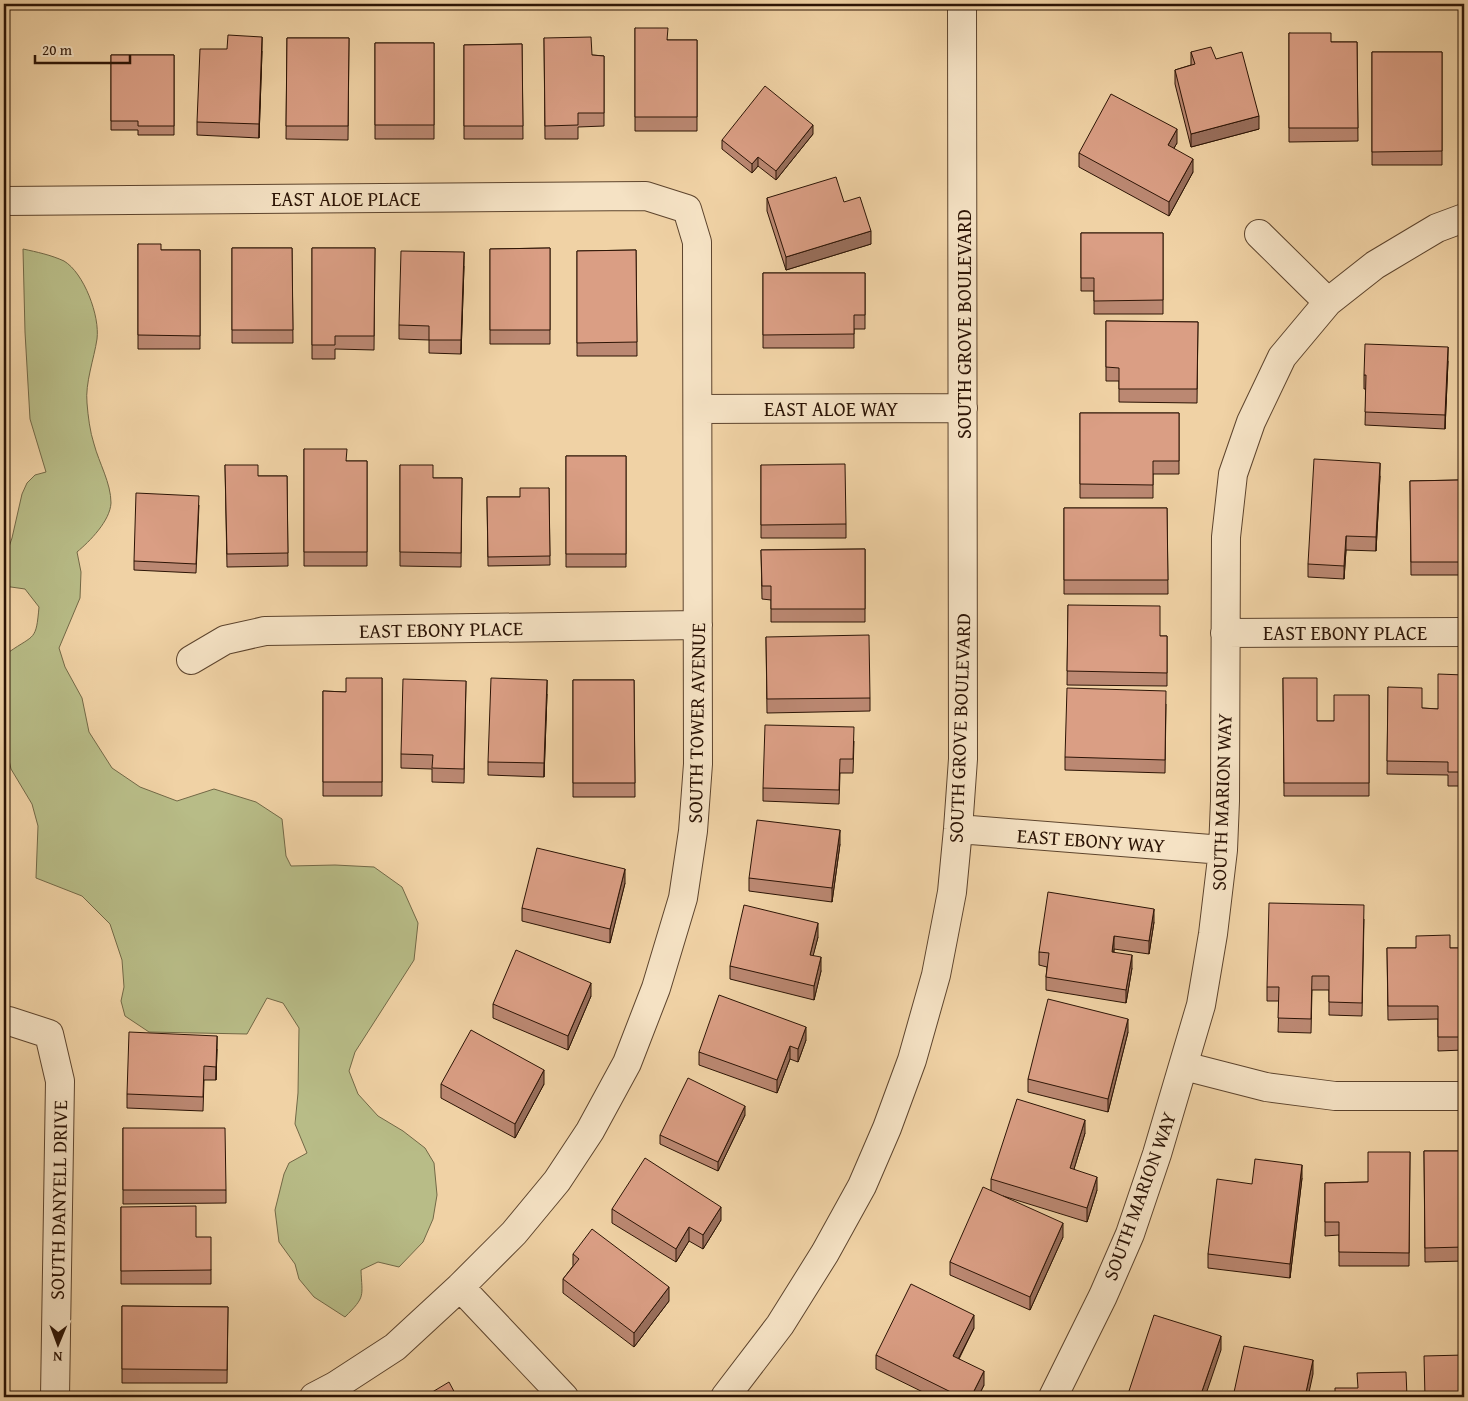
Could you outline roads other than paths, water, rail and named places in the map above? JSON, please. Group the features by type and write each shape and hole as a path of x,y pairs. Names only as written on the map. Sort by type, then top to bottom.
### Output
{"street":[{"name":"SOUTH GROVE BOULEVARD","path":"724,1397 780,1325 825,1253 862,1186 887,1128 912,1060 936,975 952,892 963,758 962,4"},
{"name":"EAST ALOE PLACE","path":"4,201 646,196 686,209"},
{"name":"SOUTH TOWER AVENUE","path":"314,1397 335,1386 395,1347 460,1287 514,1232 557,1181 590,1131 627,1063 656,988 683,898 694,831 698,764 697,242 686,209"},
{"path":"1259,234 1328,302 1375,265 1437,228 1464,218"},
{"name":"SOUTH MARION WAY","path":"1052,1397 1103,1296 1130,1234 1157,1154 1201,1005 1213,934 1223,850 1225,801 1226,537 1233,474 1251,422 1282,358 1328,302"},
{"name":"EAST ALOE WAY","path":"698,409 963,408"},
{"name":"EAST EBONY PLACE","path":"191,660 225,640 265,631 698,625"},
{"name":"EAST EBONY PLACE","path":"1226,633 1464,632"},
{"name":"EAST EBONY WAY","path":"958,829 1223,850"},
{"name":"SOUTH DANYELL DRIVE","path":"4,1022 49,1034 60,1081 55,1397"},
{"path":"1184,1066 1266,1087 1335,1096 1464,1096"},
{"path":"460,1287 564,1397"}]}
